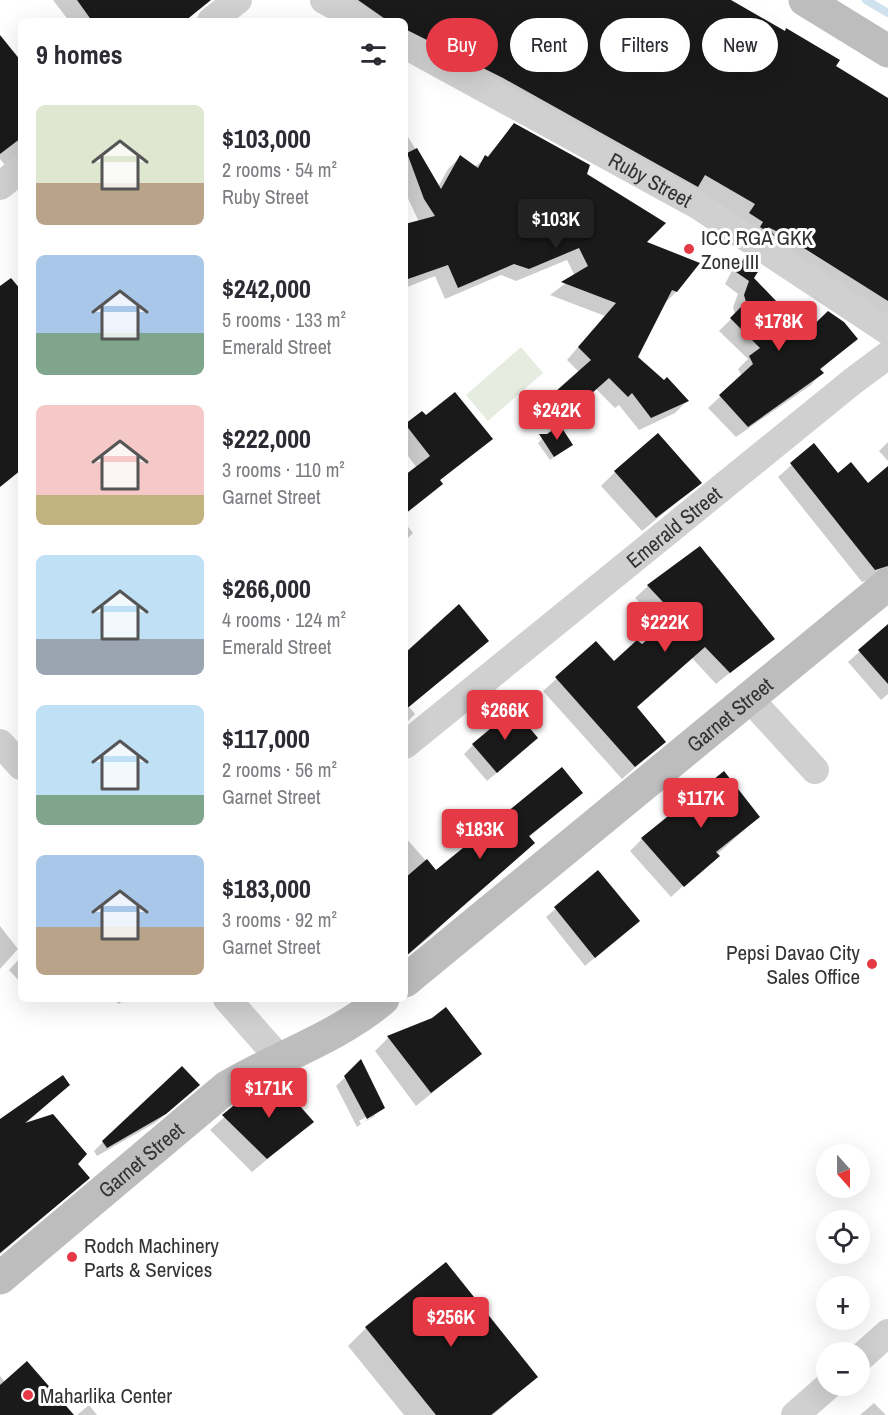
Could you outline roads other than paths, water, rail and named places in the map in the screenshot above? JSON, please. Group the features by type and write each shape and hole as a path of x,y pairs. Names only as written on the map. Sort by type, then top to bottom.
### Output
{"street":[{"path":"215,18 238,0"},
{"path":"324,0 357,18"},
{"path":"805,0 888,51"},
{"name":"Ruby Street","path":"408,47 699,206 888,331"},
{"path":"0,186 18,171"},
{"name":"Emerald Street","path":"408,743 888,355"},
{"name":"Garnet Street","path":"408,979 888,584"},
{"path":"748,698 815,770"},
{"path":"0,742 18,763"},
{"path":"230,1002 279,1058"},
{"name":"Garnet Street","path":"0,1278 204,1103 236,1081 350,1024 379,1002"},
{"path":"870,1349 888,1333"},
{"path":"795,1415 817,1396"}],"waterway":[{"path":"866,0 888,13"}],"place":[{"name":"ICC RGA GKK Zone III","path":"689,249"},
{"name":"Pepsi Davao City Sales Office","path":"872,964"},
{"name":"Rodch Machinery Parts & Services","path":"72,1257"},
{"name":"Maharlika Center","path":"28,1395"}]}
